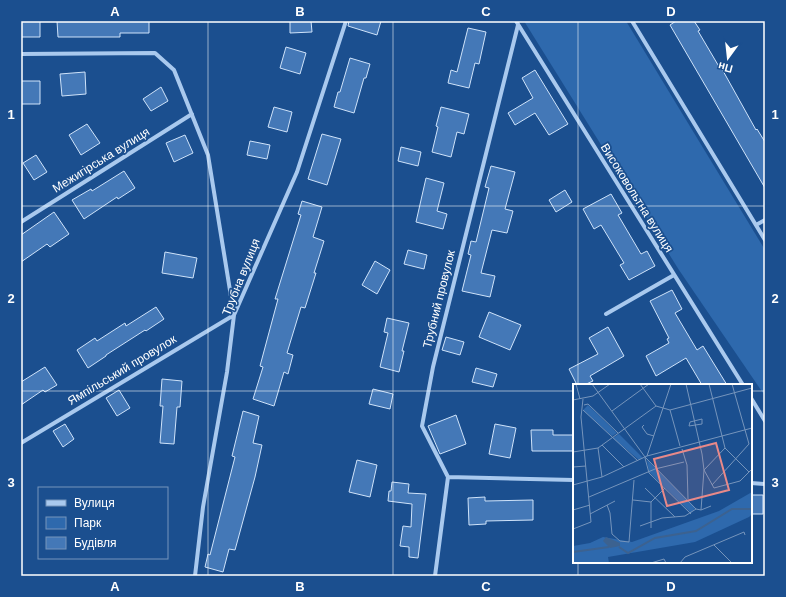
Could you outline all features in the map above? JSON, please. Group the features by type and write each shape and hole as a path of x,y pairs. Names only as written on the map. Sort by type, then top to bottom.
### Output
{"street":[{"name":"Трубна вулиця","path":"195,576 203,508 234,315 297,172 346,21"},
{"path":"632,21 765,240"},
{"name":"Високовольтна вулиця","path":"516,23 742,384"},
{"name":"Трубний провулок","path":"448,477 422,426 432,367 516,23"},
{"path":"21,54 155,53 174,70 208,155 234,315"},
{"name":"Межигірська вулиця","path":"21,222 192,114"},
{"path":"756,225 765,220"},
{"path":"606,314 674,275"},
{"name":"Ямпільський провулок","path":"21,443 234,315"},
{"path":"752,400 765,421"},
{"path":"434,576 448,477 573,480"},
{"path":"752,483 765,484"}],"green space":[{"path":"524,21 626,21 765,250 765,396 679,270"}],"building":[{"path":"21,21 40,21 40,37 21,37"},
{"path":"57,21 149,21 149,33 120,33 120,37 58,37"},
{"path":"290,21 311,21 312,32 290,33"},
{"path":"349,21 381,21 377,35 348,26"},
{"path":"676,21 694,21 700,30 698,31 721,70 722,69 756,130 757,129 765,142 765,188 670,25"},
{"path":"468,28 486,32 479,64 475,63 469,88 448,83 451,70 457,72"},
{"path":"286,47 306,53 300,74 280,68"},
{"path":"350,58 370,64 366,78 364,78 354,113 334,107"},
{"path":"535,70 568,124 549,135 535,113 515,125 508,113 533,98 522,78"},
{"path":"85,72 86,94 62,96 60,74"},
{"path":"21,81 40,81 40,104 21,104"},
{"path":"161,87 168,101 151,111 143,99"},
{"path":"274,107 292,112 287,132 268,127"},
{"path":"441,107 469,114 464,134 457,132 451,157 432,152"},
{"path":"87,124 100,143 81,155 69,135"},
{"path":"322,134 341,139 327,185 308,179"},
{"path":"185,135 193,153 174,162 166,143"},
{"path":"250,141 270,145 267,159 247,155"},
{"path":"401,147 421,152 418,166 398,161"},
{"path":"36,155 47,172 34,180 23,163"},
{"path":"491,166 515,172 505,209 513,211 507,233 492,230 481,273 495,276 490,297 462,291 471,255 468,254 471,241 476,242 489,188 485,187"},
{"path":"124,171 135,188 118,199 117,197 84,219 72,200 91,189 92,191"},
{"path":"426,178 444,183 437,211 447,214 443,229 416,222"},
{"path":"565,190 572,202 556,212 549,200"},
{"path":"611,194 622,213 618,215 641,254 647,251 655,266 629,280 620,265 624,263 601,225 594,229 583,209"},
{"path":"302,201 322,207 313,237 324,241 305,308 301,307 287,353 293,355 288,374 284,372 274,406 253,399 263,367 260,366 278,299 275,299 301,215 298,214"},
{"path":"54,212 69,234 50,247 47,244 21,262 21,235"},
{"path":"408,250 427,255 424,269 404,264"},
{"path":"165,252 197,258 193,278 162,273"},
{"path":"375,261 390,270 377,294 362,285"},
{"path":"672,290 682,309 675,313 697,350 703,346 726,384 701,384 686,358 656,376 646,356 669,343 667,339 669,338 650,301"},
{"path":"156,307 164,319 88,368 77,350 95,338 97,341 125,323 126,326"},
{"path":"489,312 521,325 510,350 479,337"},
{"path":"387,318 409,323 402,351 404,351 399,372 380,367 388,333 384,332"},
{"path":"608,327 624,356 590,376 593,381 586,384 576,384 569,369 598,354 589,338"},
{"path":"446,337 464,342 460,355 442,350"},
{"path":"45,367 57,385 45,392 43,390 21,405 21,382"},
{"path":"476,368 497,374 493,387 472,382"},
{"path":"162,379 182,381 180,407 177,407 174,444 160,443 163,406 160,406"},
{"path":"373,389 393,394 390,409 369,404"},
{"path":"119,390 130,408 117,416 106,398"},
{"path":"243,411 259,416 253,443 262,445 235,550 229,549 223,572 205,567 208,554 210,555 235,457 232,456"},
{"path":"456,415 466,444 440,454 428,426"},
{"path":"65,424 74,439 63,447 53,431"},
{"path":"495,424 516,428 510,458 489,454"},
{"path":"531,430 553,430 553,435 573,435 573,451 532,451"},
{"path":"357,460 377,465 370,497 349,492"},
{"path":"392,482 409,484 408,493 426,494 418,558 409,557 409,547 400,546 403,526 411,527 412,504 388,501"},
{"path":"752,495 763,495 763,514 752,514"},
{"path":"485,497 485,501 533,500 533,520 486,521 486,524 469,525 468,498"}]}
